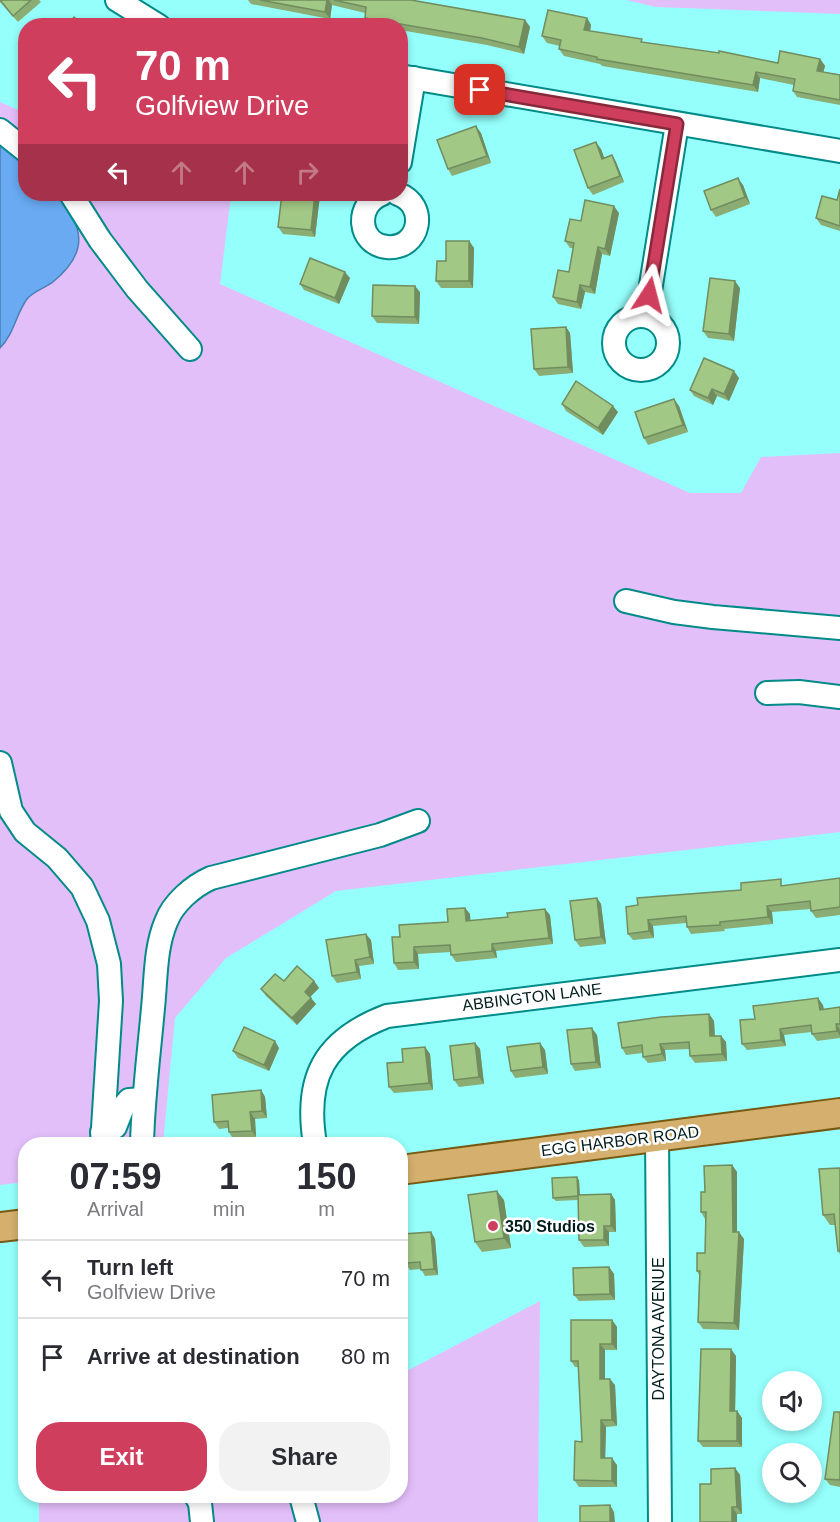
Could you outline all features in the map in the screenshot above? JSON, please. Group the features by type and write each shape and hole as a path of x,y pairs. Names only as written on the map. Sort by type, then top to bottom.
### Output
{"main road":[{"name":"EGG HARBOR ROAD","path":"408,1169 840,1113"},
{"path":"0,1227 18,1225"}],"street":[{"path":"117,0 146,18"},
{"path":"408,77 840,151"},
{"path":"646,316 677,124"},
{"path":"0,130 18,145"},
{"path":"370,201 366,206 362,224 365,233 372,241 389,248 407,242 417,225 415,208 408,200"},
{"path":"75,201 100,240 147,302 190,349"},
{"path":"626,601 674,612 713,617 840,628"},
{"path":"767,693 799,692 840,697"},
{"path":"0,764 8,802 18,824 74,876 98,921 110,973 107,1075 102,1137"},
{"path":"142,1137 159,948 167,920 180,900 196,886 211,878 368,838 418,821"},
{"name":"ABBINGTON LANE","path":"314,1137 311,1119 312,1101 324,1061 334,1047 350,1033 387,1016 840,960"},
{"path":"103,1137 115,1127 123,1107 129,1100 144,1100"},
{"name":"DAYTONA AVENUE","path":"657,1136 660,1522"},
{"path":"201,1503 202,1522"},
{"path":"303,1503 308,1522"}],"shaded area":[{"path":"626,0 840,0 840,14 656,7"},
{"path":"0,102 18,110 18,201 230,201 220,284 690,493 741,493 761,457 840,453 840,832 336,891 226,958 175,1018 164,1137 18,1137 18,1183 0,1185"},
{"path":"540,1301 538,1522 39,1522 39,1503 408,1503 408,1370"}],"water":[{"path":"0,145 18,159 18,201 62,201 73,217 79,238 78,249 66,270 27,299 9,337 0,348"}],"building":[{"path":"0,0 31,0 13,16"},
{"path":"260,0 327,0 325,12"},
{"path":"334,0 411,0 525,20 519,47 408,25 408,18 365,18 366,7"},
{"path":"548,10 587,18 584,30 642,39 641,42 719,53 719,51 778,63 780,51 820,59 817,71 840,75 840,100 793,91 795,79 756,72 753,85 597,59 597,57 559,49 561,40 542,36"},
{"path":"476,126 487,156 448,169 437,140"},
{"path":"596,142 602,159 612,155 620,176 588,188 574,150"},
{"path":"738,178 745,197 711,210 704,191"},
{"path":"840,189 840,226 816,218 822,196 837,200"},
{"path":"585,200 614,206 605,249 598,247 590,287 580,285 577,302 553,297 558,270 569,272 574,243 565,241 570,219 581,221"},
{"path":"281,201 314,201 311,230 278,227"},
{"path":"446,241 469,241 469,281 436,281 437,261 446,261"},
{"path":"310,258 345,272 335,298 300,284"},
{"path":"710,278 735,281 729,334 703,331"},
{"path":"373,285 415,286 415,317 372,316"},
{"path":"566,327 568,367 534,369 531,329"},
{"path":"704,358 734,371 724,394 712,389 708,398 690,390"},
{"path":"576,381 613,406 598,428 562,404"},
{"path":"674,399 683,425 644,438 635,412"},
{"path":"840,878 840,907 811,911 810,901 767,906 768,917 720,922 720,925 687,927 686,916 648,920 649,931 628,934 626,907 638,905 637,898 741,890 741,883 781,879 781,886"},
{"path":"597,898 601,937 575,940 570,901"},
{"path":"465,908 466,921 508,917 507,913 545,909 549,938 492,944 492,951 451,955 450,945 414,947 414,962 394,963 392,937 400,937 399,925 448,922 447,909"},
{"path":"366,934 370,957 355,960 357,972 332,976 326,940"},
{"path":"297,966 314,981 305,992 311,998 292,1018 261,989 275,974 284,981"},
{"path":"818,998 820,1010 840,1007 840,1024 836,1024 837,1031 812,1034 811,1025 780,1029 781,1040 742,1044 740,1020 755,1019 753,1006"},
{"path":"709,1014 710,1036 721,1036 722,1054 690,1056 689,1042 660,1044 662,1054 643,1057 642,1045 622,1048 618,1023"},
{"path":"244,1027 275,1041 264,1065 233,1051"},
{"path":"592,1028 596,1062 571,1064 567,1030"},
{"path":"475,1043 479,1077 454,1080 450,1046"},
{"path":"540,1043 543,1067 511,1071 507,1047"},
{"path":"425,1047 429,1083 389,1087 387,1063 403,1062 402,1049"},
{"path":"261,1090 262,1111 250,1112 252,1131 229,1132 228,1121 214,1122 212,1095"},
{"path":"732,1165 733,1232 739,1232 734,1323 698,1322 700,1271 697,1271 697,1253 705,1253 706,1212 701,1212 701,1192 705,1192 704,1166"},
{"path":"840,1168 840,1251 838,1251 834,1214 823,1215 819,1169"},
{"path":"577,1177 578,1196 553,1198 552,1178"},
{"name":"350 Studios","path":"497,1191 504,1238 475,1242 468,1195"},
{"path":"611,1194 611,1226 604,1226 604,1240 579,1240 578,1195"},
{"path":"431,1232 434,1269 421,1270 420,1262 408,1263 408,1234"},
{"path":"609,1267 610,1294 574,1295 573,1268"},
{"path":"571,1320 612,1320 612,1344 600,1344 600,1379 610,1379 612,1420 601,1420 601,1458 612,1458 612,1481 574,1480 575,1441 582,1442 578,1361 571,1361"},
{"path":"701,1349 731,1349 730,1411 737,1411 737,1441 698,1441"},
{"path":"834,1412 840,1412 840,1480 825,1479"},
{"path":"735,1468 737,1507 732,1507 732,1522 700,1522 700,1484 711,1484 711,1469"},
{"path":"610,1505 610,1522 580,1522 580,1506"}],"place":[{"name":"350 Studios","path":"493,1226"}],"route":[{"path":"480,90 677,124 649,295"}]}
